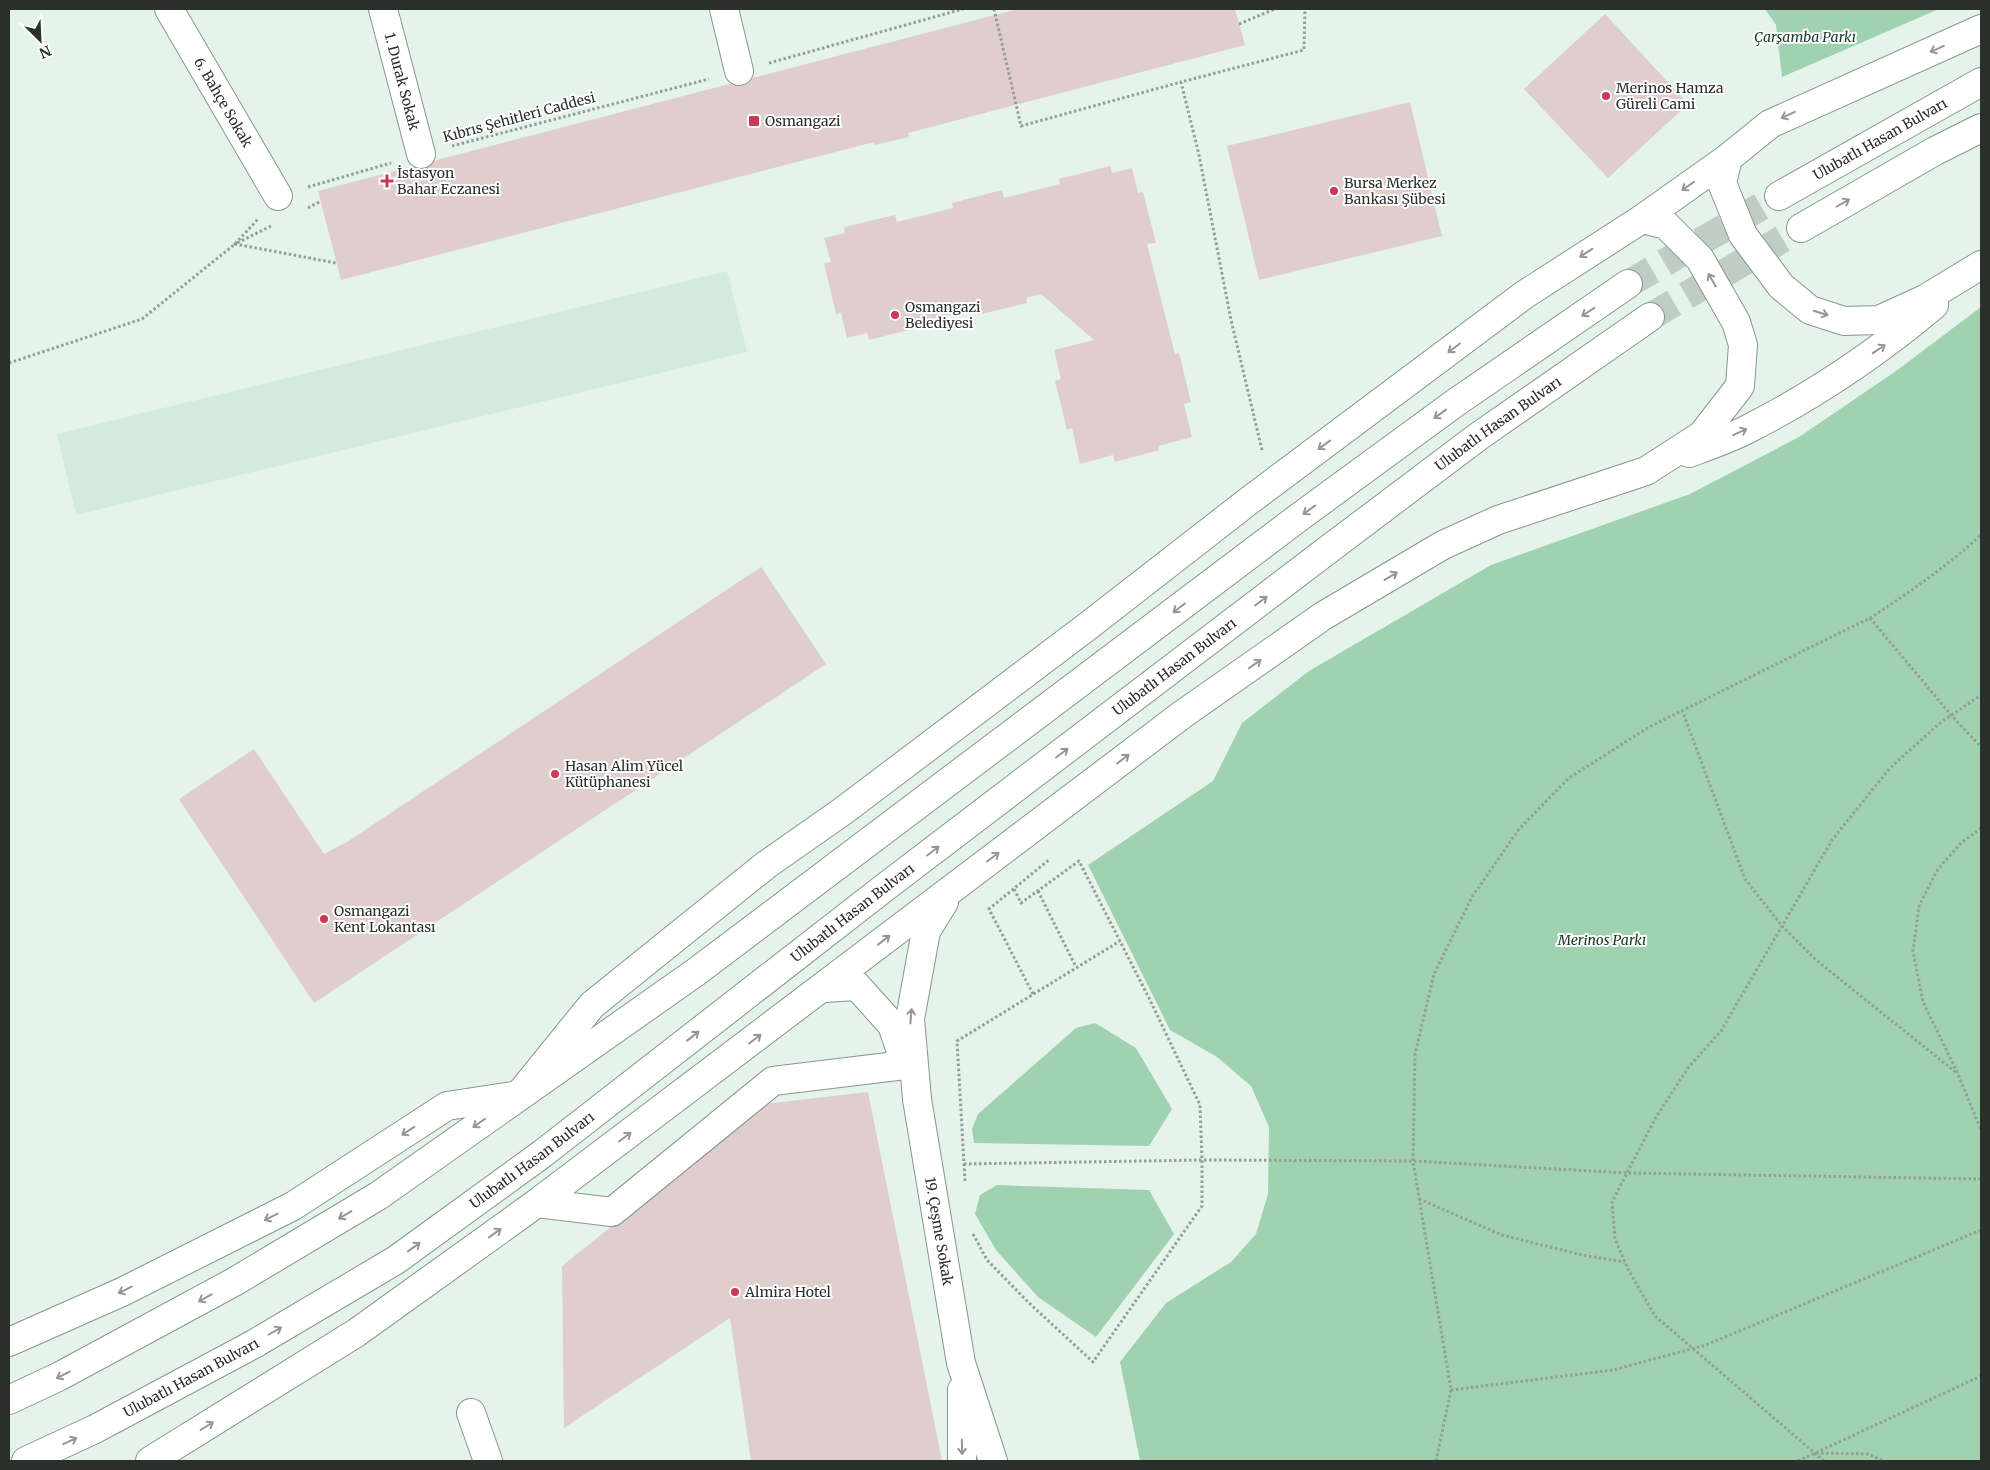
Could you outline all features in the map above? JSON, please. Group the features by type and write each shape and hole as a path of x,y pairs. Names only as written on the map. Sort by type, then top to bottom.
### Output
{"main road":[{"name":"6. Bahçe Sokak","path":"169,9 278,196"},
{"name":"1. Durak Sokak","path":"382,9 421,154"},
{"path":"724,9 739,71"},
{"path":"9,1342 122,1292 293,1206 447,1106 519,1095 592,1004 766,864 843,811 1271,484 1524,295 1642,219 1728,158 1770,124 1981,29"},
{"name":"Ulubatlı Hasan Bulvarı","path":"1780,196 1981,82"},
{"path":"1801,228 1935,151 1981,128"},
{"path":"1728,158 1722,183 1743,234 1781,286 1810,310 1844,321 1879,320 1925,299 1981,266"},
{"path":"1642,219 1666,225 1700,259 1736,322 1743,345 1740,386 1702,435 1646,471"},
{"path":"166,1457 356,1334 537,1203 824,988 954,886 1183,714 1323,616 1443,545 1490,524 1646,471 1745,430 1833,380 1893,340 1981,266"},
{"path":"9,1400 60,1376 242,1277 378,1196 696,972 1290,524 1455,403 1628,284"},
{"name":"Ulubatlı Hasan Bulvarı","path":"26,1461 95,1429 254,1344 396,1260 542,1154 654,1065 1471,442 1650,317"},
{"path":"917,1099 910,1019 918,969 926,931 954,886"},
{"path":"824,988 857,986 892,1024 917,1099"},
{"path":"537,1203 612,1212 773,1081 905,1064"},
{"path":"356,1334 654,1065"},
{"name":"19. Çeşme Sokak","path":"917,1099 961,1364 993,1461"},
{"name":"19. Çeşme Sokak","path":"961,1364 962,1461"},
{"path":"471,1413 488,1461"}],"path":[{"name":"Kıbrıs Şehitleri Caddesi","path":"278,196 421,154 739,71 963,9"},
{"path":"994,9 1021,126 1304,50 1306,9"},
{"path":"1239,24 1274,9"},
{"path":"1181,82 1199,155 1231,320 1271,484"},
{"path":"9,364 142,319 236,244 278,196"},
{"path":"304,210 321,201"},
{"path":"236,244 278,223"},
{"path":"236,244 336,263"},
{"path":"1436,1461 1451,1390 1413,1161 1416,1054 1434,974 1472,897 1519,829 1569,778 1650,727 1870,618 1958,556 1981,535"},
{"path":"1870,618 1951,715 1981,747"},
{"path":"1824,1461 1655,1316 1625,1262 1615,1239 1612,1202 1656,1117 1688,1068 1721,1031 1832,840 1884,776 1940,723 1981,695"},
{"path":"1682,710 1745,879 1782,926 1823,966 1958,1074"},
{"path":"1981,828 1961,843 1938,869 1918,906 1913,951 1923,1002 1958,1074 1981,1130"},
{"path":"1033,994 989,909 1050,859"},
{"path":"970,1227 987,1260 1028,1302 1093,1362 1202,1206 1200,1105 1079,861 1021,903 1014,889"},
{"path":"1038,892 1076,967"},
{"path":"966,1182 957,1041 1120,941"},
{"path":"964,1164 1202,1160 1413,1161 1628,1173 1981,1179"},
{"path":"1419,1199 1502,1235 1582,1255 1625,1262"},
{"path":"1451,1390 1613,1370 1706,1346 1981,1230"},
{"path":"1798,1461 1981,1376"},
{"path":"1815,1454 1868,1454 1884,1461"}],"shaded area":[{"path":"727,271 747,352 76,515 57,434"}],"green space":[{"name":"Çarşamba Parkı","path":"1765,9 1939,9 1782,77 1776,25"},
{"name":"Merinos Parkı","path":"1981,307 1981,1461 1140,1461 1120,1362 1166,1303 1231,1262 1256,1234 1268,1194 1269,1127 1251,1086 1217,1057 1170,1030 1088,865 1213,781 1242,723 1309,671 1491,565 1690,494 1799,437 1896,371"},
{"path":"1095,1023 1136,1048 1172,1109 1149,1146 974,1143 972,1129 978,1114 1076,1028"},
{"path":"997,1185 1149,1190 1174,1234 1096,1337 1038,1297 996,1250 975,1214 980,1195"}],"building":[{"path":"1018,9 1235,9 1245,45 908,133 909,137 874,145 874,142 341,280 318,191"},
{"name":"Merinos Hamza Güreli Cami","path":"1605,14 1688,104 1608,178 1524,89"},
{"name":"Bursa Merkez Bankası Şübesi","path":"1410,102 1442,236 1259,280 1227,146"},
{"name":"Osmangazi Belediyesi","path":"1110,166 1112,173 1132,168 1138,193 1143,192 1156,243 1147,244 1175,354 1179,353 1191,402 1184,404 1192,437 1158,446 1159,450 1115,462 1113,455 1080,464 1072,428 1067,430 1055,381 1061,379 1054,350 1094,340 1041,294 1026,298 1027,303 977,315 975,308 919,322 920,327 869,340 867,333 847,338 841,313 836,314 824,263 831,262 824,238 845,233 844,227 895,215 897,222 953,208 952,203 1002,190 1004,198 1060,184 1059,179"},
{"name":"Hasan Alim Yücel Kütüphanesi","path":"761,567 826,664 314,1003 179,799 254,749 324,854 347,842"},
{"name":"Almira Hotel","path":"868,1092 942,1461 751,1461 730,1318 564,1428 562,1266 764,1104"}],"tunnel":[{"path":"1628,284 1779,196"},
{"path":"1650,317 1801,228"}],"place":[{"name":"Merinos Hamza Güreli Cami","path":"1606,96"},
{"name":"Osmangazi","path":"754,121"},
{"name":"İstasyon Bahar Eczanesi","path":"387,181"},
{"name":"Bursa Merkez Bankası Şübesi","path":"1334,191"},
{"name":"Osmangazi Belediyesi","path":"895,315"},
{"name":"Hasan Alim Yücel Kütüphanesi","path":"555,774"},
{"name":"Osmangazi Kent Lokantası","path":"324,919"},
{"name":"Almira Hotel","path":"735,1292"}]}
